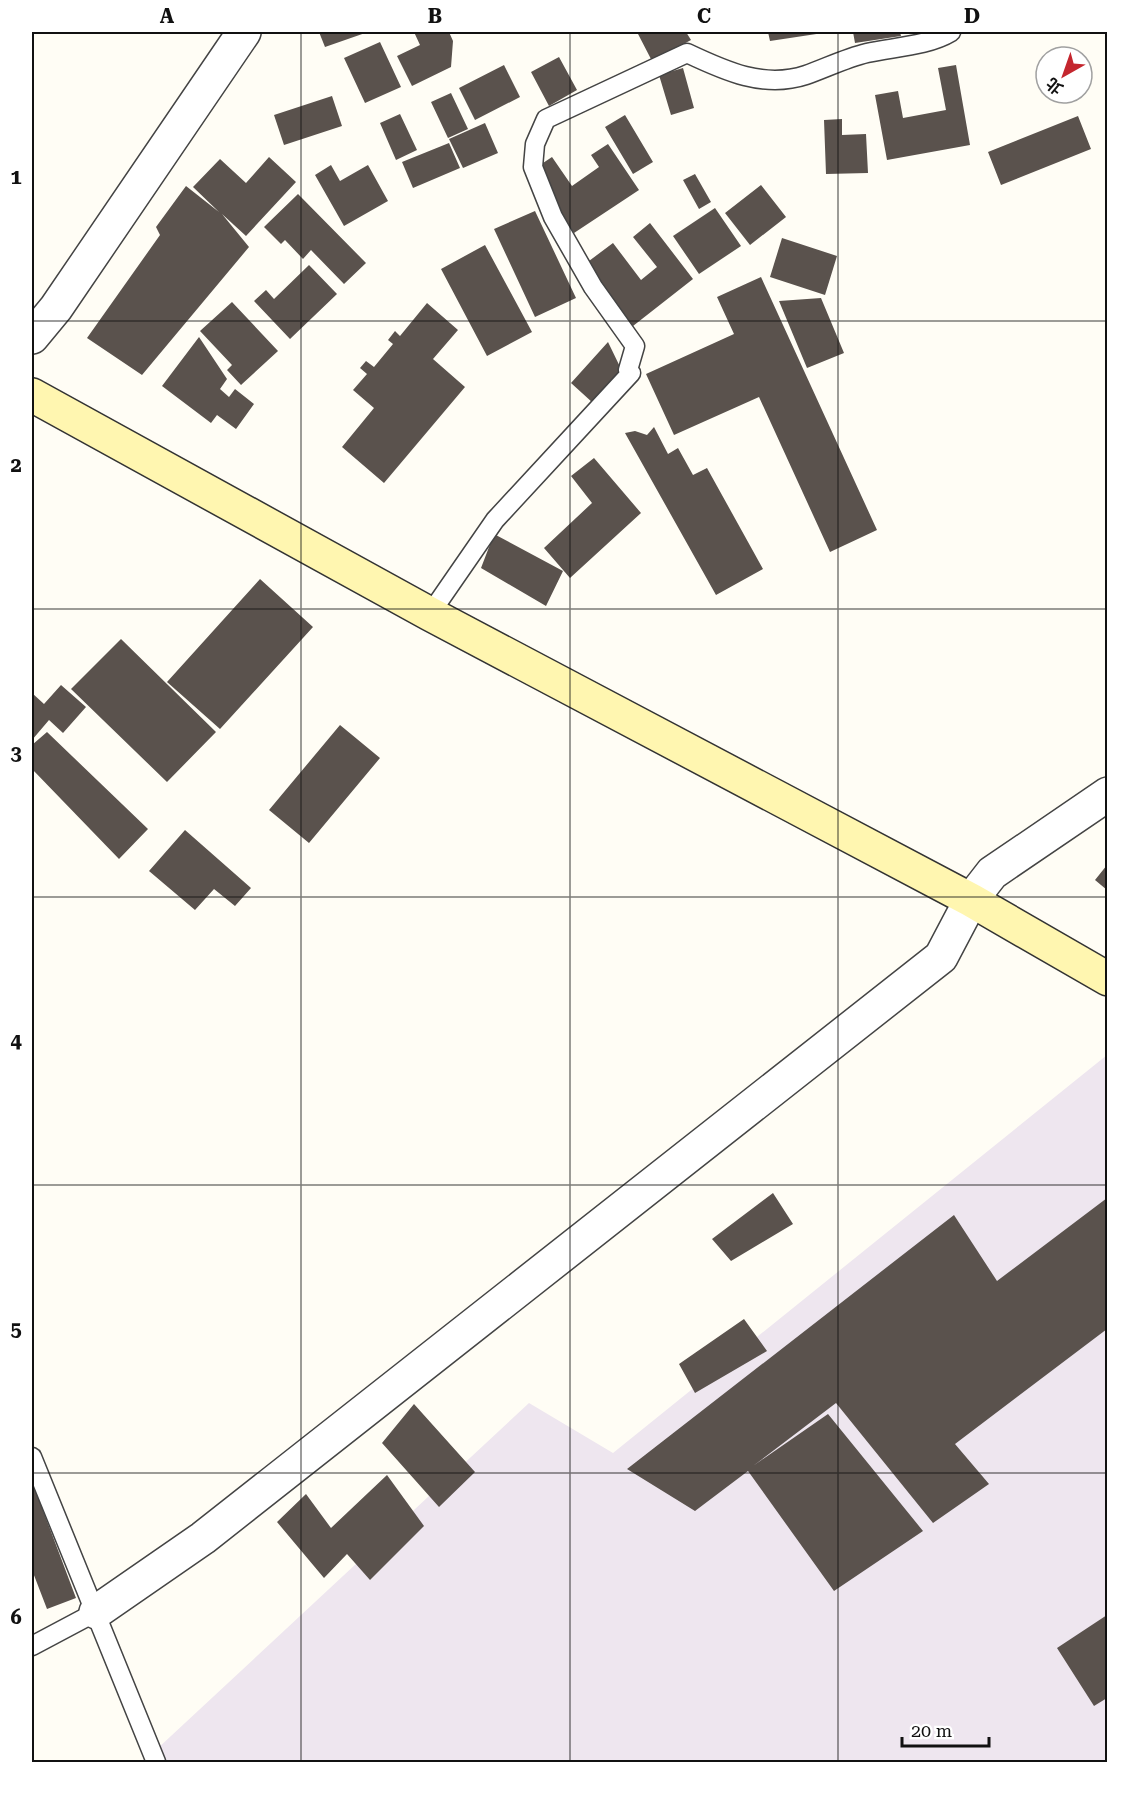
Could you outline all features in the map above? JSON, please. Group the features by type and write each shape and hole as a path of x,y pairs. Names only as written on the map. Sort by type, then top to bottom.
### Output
{"main road":[{"path":"32,395 430,614 971,900 1107,979"}],"street":[{"path":"32,337 56,308 244,32"},
{"path":"96,1612 203,1538 941,957 971,900 992,873 1107,794"}],"lane":[{"path":"430,614 495,520 631,372 628,370 635,346 593,287 553,217 533,167 535,144 546,119 687,53 730,73 767,81 803,76 862,54 938,40 951,32"},
{"path":"32,1457 156,1762"},
{"path":"32,1646 96,1612"}],"shaded area":[{"path":"1107,1055 1107,1762 165,1762 157,1749 529,1403 613,1453"}],"building":[{"path":"319,32 368,32 325,47"},
{"path":"414,32 449,32 453,41 451,67 412,86 397,56 420,45"},
{"path":"637,32 686,32 691,40 652,61"},
{"path":"768,32 823,32 823,33 770,41"},
{"path":"853,32 900,32 901,36 855,43"},
{"path":"380,42 401,87 365,103 344,58"},
{"path":"559,57 577,90 549,106 531,72"},
{"path":"504,65 520,97 475,120 459,88"},
{"path":"956,65 970,145 887,160 875,95 898,91 903,118 946,110 938,68"},
{"path":"683,68 694,108 671,115 659,75"},
{"path":"451,93 468,129 448,138 431,102"},
{"path":"332,96 342,126 284,145 274,115"},
{"path":"400,114 417,150 396,160 380,123"},
{"path":"625,115 653,162 633,174 605,127"},
{"path":"1078,116 1091,149 1001,185 988,152"},
{"path":"842,119 842,135 866,134 868,173 826,174 824,120"},
{"path":"485,123 498,153 463,168 449,139"},
{"path":"449,143 460,168 413,188 402,162"},
{"path":"608,144 639,190 574,233 554,204 540,165 552,157 572,186 599,167 591,155"},
{"path":"269,157 296,182 246,236 222,214 249,247 142,375 87,338 160,235 156,227 186,186 219,212 193,187 220,159 246,183"},
{"path":"331,165 340,181 368,165 388,201 344,226 315,175"},
{"path":"695,174 711,202 699,209 683,180"},
{"path":"761,185 786,217 750,245 725,213"},
{"path":"298,194 366,263 344,284 311,250 303,259 285,240 281,244 264,227"},
{"path":"715,208 741,246 699,274 673,236"},
{"path":"535,211 576,298 535,317 494,229"},
{"path":"650,223 693,279 633,326 585,264 613,243 641,280 657,267 633,237"},
{"path":"782,238 837,256 825,295 770,277"},
{"path":"485,245 532,332 487,356 441,269"},
{"path":"309,265 337,294 290,339 254,301 266,290 274,299"},
{"path":"761,277 877,530 830,552 759,397 674,435 646,374 734,334 717,297"},
{"path":"821,298 844,353 807,368 779,301"},
{"path":"232,302 278,351 241,385 227,370 232,365 200,331"},
{"path":"427,303 458,330 433,359 465,387 384,483 342,447 374,408 353,390 367,374 360,368 366,361 374,367 393,344 388,340 395,331 400,336"},
{"path":"199,337 227,379 220,389 229,397 235,389 254,404 236,429 217,415 211,423 162,386"},
{"path":"608,342 623,373 593,403 571,383"},
{"path":"654,427 668,454 678,448 693,475 707,468 763,569 716,595 625,433 635,431 647,435"},
{"path":"594,458 641,513 570,578 544,548 592,503 571,476"},
{"path":"494,534 563,571 546,606 481,568"},
{"path":"260,579 313,627 220,729 167,682"},
{"path":"121,639 216,732 167,782 71,689"},
{"path":"61,685 86,707 63,733 49,720 32,740 32,693 44,704"},
{"path":"340,725 380,758 309,843 269,810"},
{"path":"47,732 148,829 119,859 32,769 32,745"},
{"path":"185,830 251,888 235,906 214,889 195,910 149,871"},
{"path":"1107,865 1107,890 1095,880"},
{"path":"773,1193 793,1224 731,1261 712,1239"},
{"path":"1107,1198 1107,1329 955,1444 989,1484 933,1523 836,1403 753,1466 828,1414 923,1531 834,1591 748,1471 695,1511 627,1469 954,1215 997,1281"},
{"path":"744,1319 767,1351 695,1393 679,1364"},
{"path":"414,1404 475,1472 439,1507 382,1443"},
{"path":"387,1475 424,1526 370,1580 347,1554 324,1578 277,1522 306,1494 331,1528"},
{"path":"35,1489 76,1598 47,1609 32,1570 32,1490"},
{"path":"1107,1615 1107,1698 1094,1706 1057,1648"}]}
